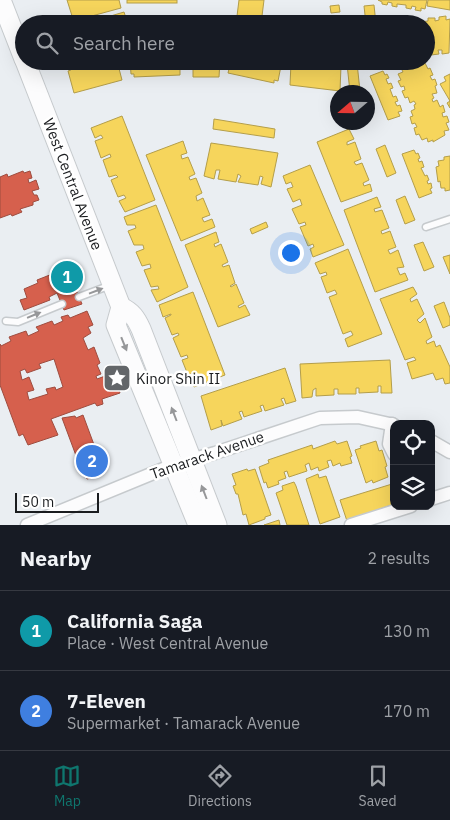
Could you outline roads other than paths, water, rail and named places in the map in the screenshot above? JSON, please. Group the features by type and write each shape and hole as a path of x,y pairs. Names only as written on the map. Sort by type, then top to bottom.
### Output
{"main road":[{"name":"West Central Avenue","path":"0,0 15,38"},
{"name":"West Central Avenue","path":"28,70 121,307 135,317 182,462 198,525"},
{"name":"West Central Avenue","path":"182,462 217,525"}],"street":[{"name":"Tamarack Avenue","path":"27,525 182,462 320,418 358,417 390,423"},
{"path":"435,443 450,452"},
{"path":"435,498 450,493"},
{"path":"351,525 399,510"}],"lane":[{"path":"426,227 450,220"},
{"path":"79,297 112,284"},
{"path":"6,321 18,322 62,304"}],"place":[{"name":"California Saga","path":"67,277"},
{"name":"Kinor Shin II","path":"117,378"},
{"name":"7-Eleven","path":"92,461"}]}
